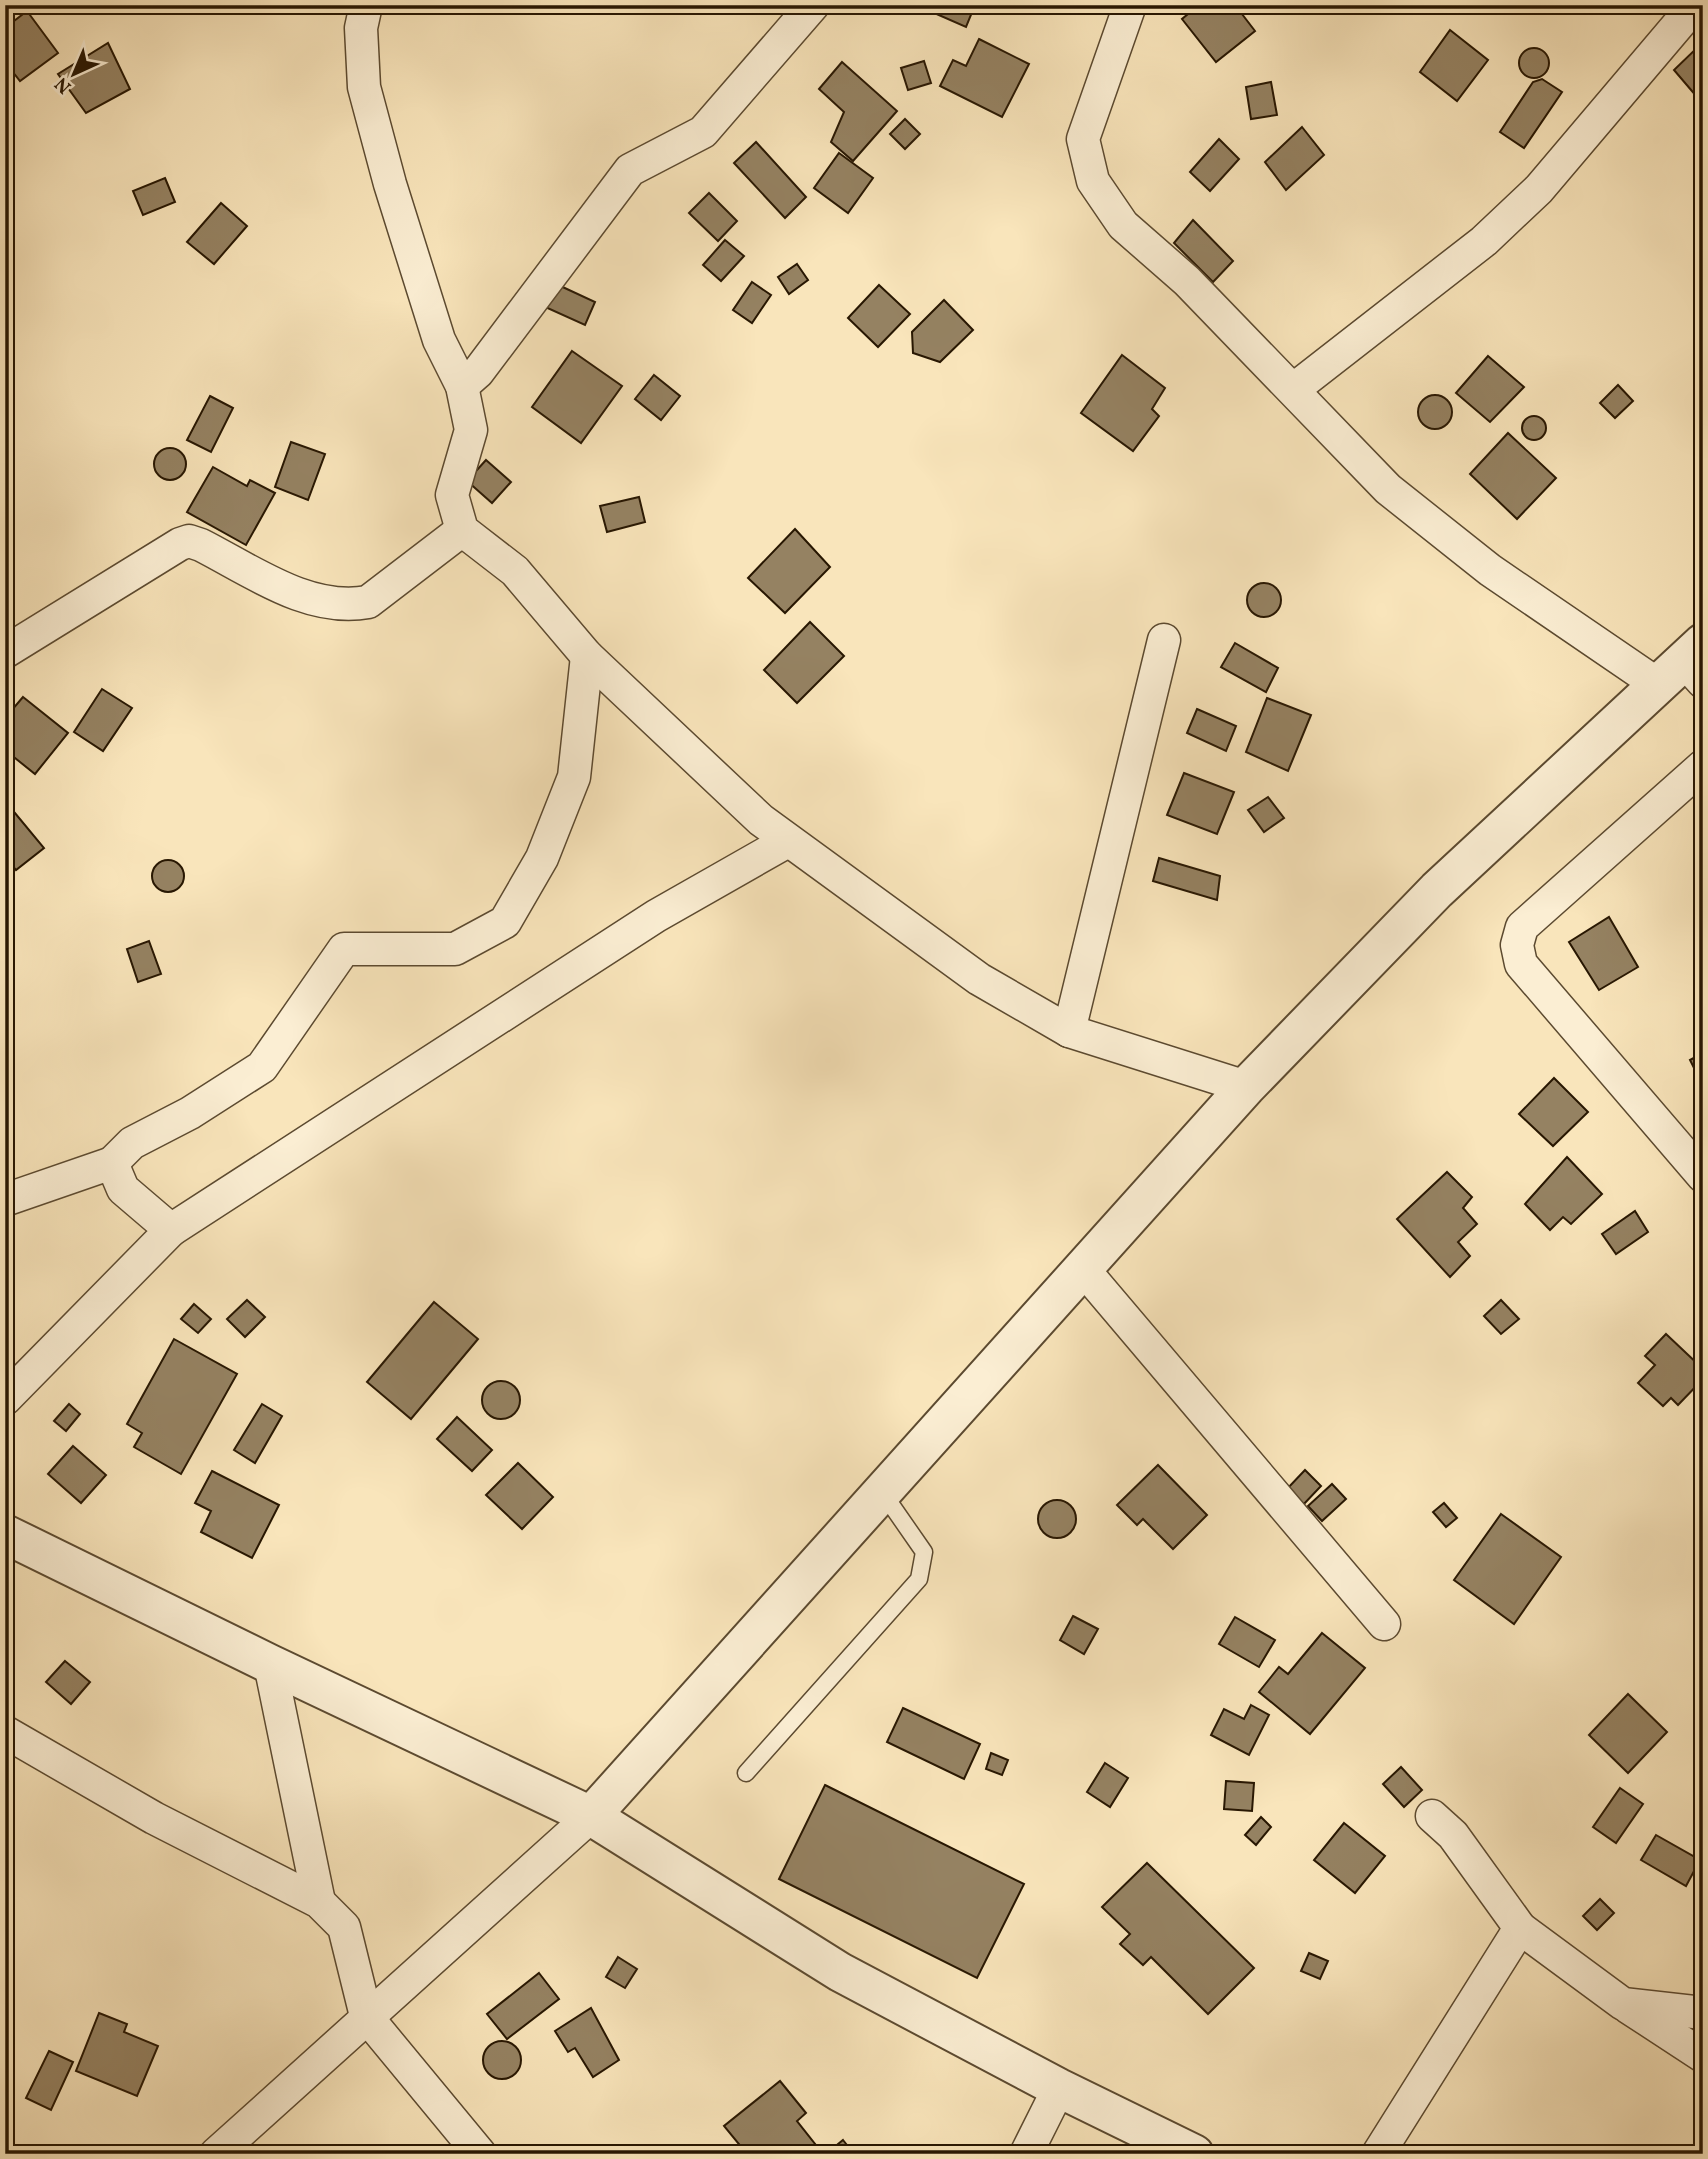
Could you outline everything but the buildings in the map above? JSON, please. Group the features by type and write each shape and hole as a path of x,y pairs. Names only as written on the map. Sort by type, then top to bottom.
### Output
{"street":[{"path":"366,5 361,29 364,87 390,184 439,340 462,386 471,430 452,495 462,530 515,571 587,656 786,842 815,857 872,903 979,979 1069,1031 1246,1087"},
{"path":"462,386 478,372 630,170 703,132 813,5"},
{"path":"216,2154 366,2016 592,1816 1246,1087 1437,890 1687,667 1490,570 1388,489 1187,281 1123,225 1093,181 1083,139 1130,5"},
{"path":"1294,389 1484,241 1539,189 1690,7"},
{"path":"5,652 189,541 307,598 355,605 368,602 462,530"},
{"path":"1069,1031 1164,640"},
{"path":"5,1200 112,1163 132,1143 190,1113 262,1067 344,949 455,950 505,922 541,858 573,777 587,656"},
{"path":"1703,766 1522,926 1517,945 1521,964 1703,1177"},
{"path":"5,1399 171,1230 656,916 786,842"},
{"path":"112,1163 123,1189 171,1230"},
{"path":"1084,1270 1384,1624"},
{"path":"5,1534 270,1664 592,1816 840,1972 1059,2088 1194,2154"},
{"path":"270,1664 319,1902"},
{"path":"5,1732 154,1818 319,1902 344,1927 366,2016 480,2154"},
{"path":"1432,1816 1453,1835 1520,1928 1623,2004 1703,2056"},
{"path":"1378,2154 1520,1928"},
{"path":"1623,2004 1703,2012"},
{"path":"1026,2154 1059,2088"}],"lane":[{"path":"746,1773 919,1579 924,1552 883,1493"}]}
